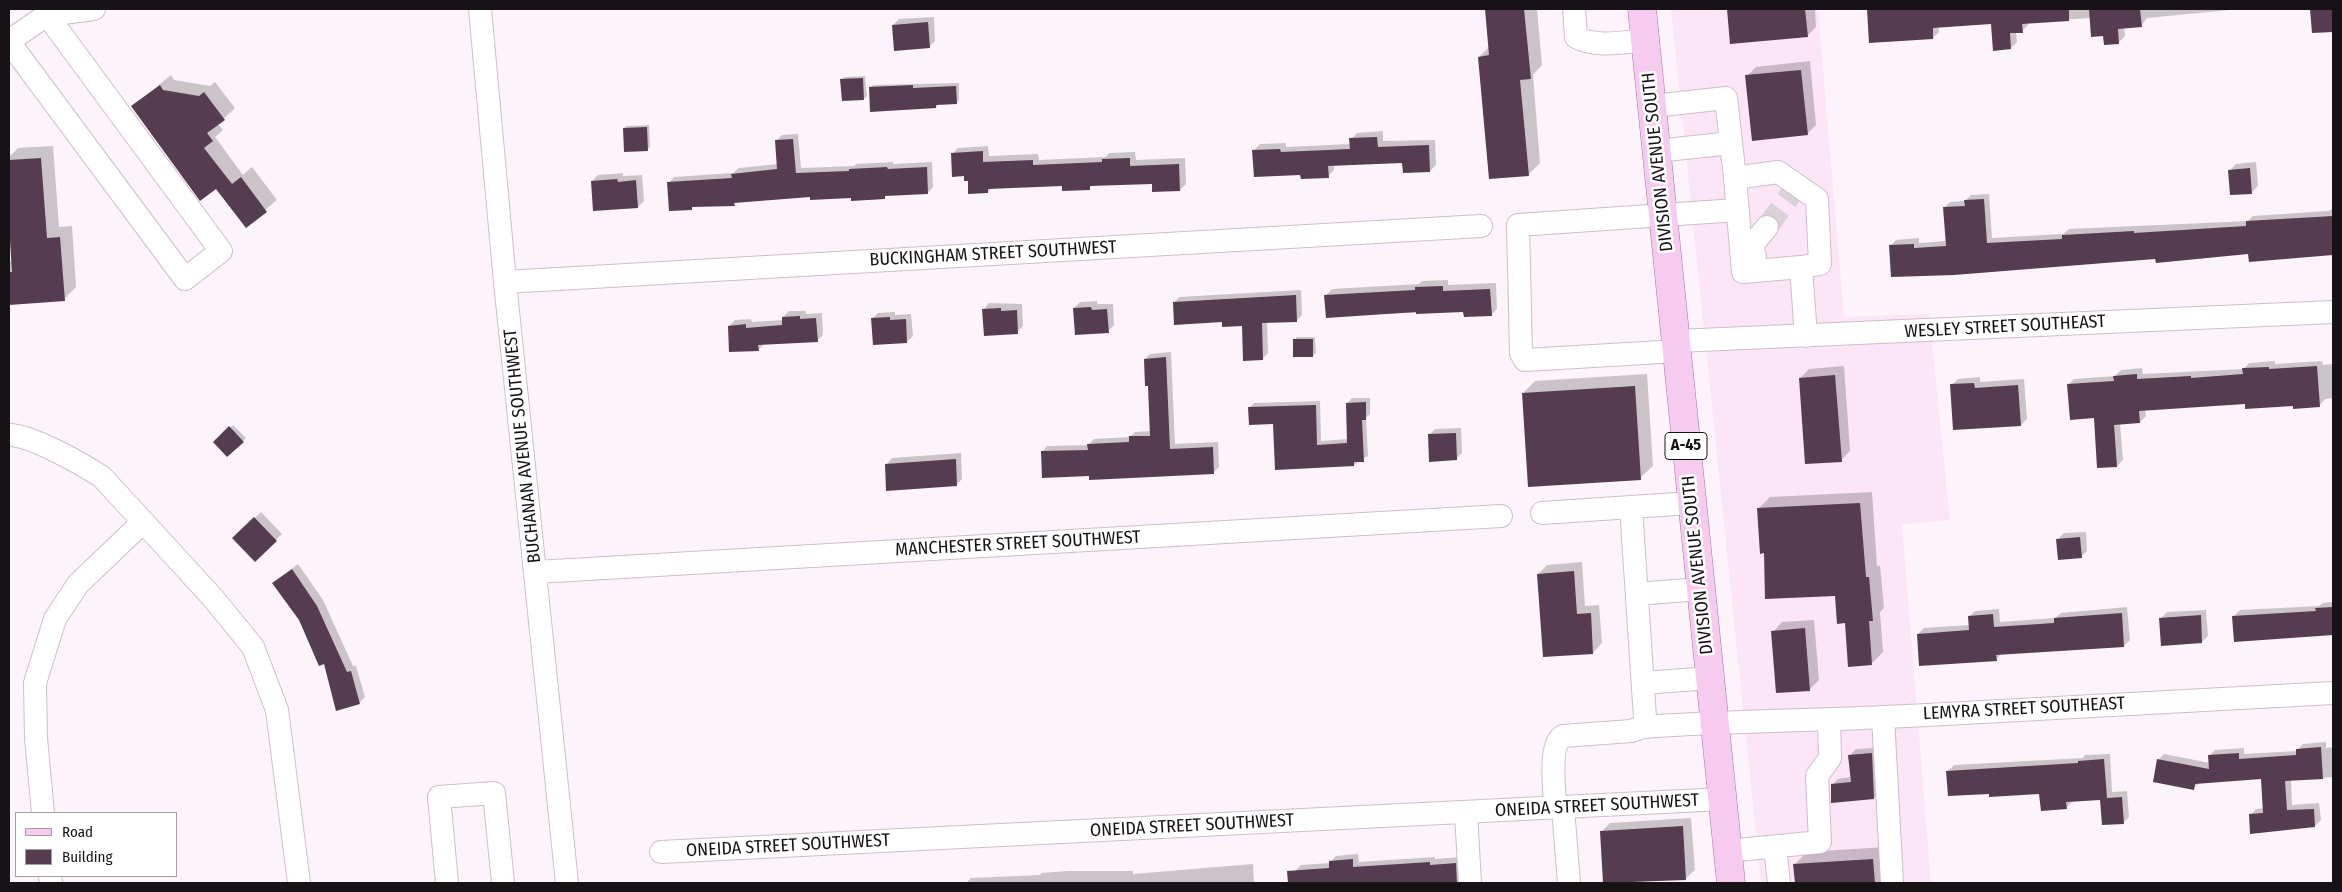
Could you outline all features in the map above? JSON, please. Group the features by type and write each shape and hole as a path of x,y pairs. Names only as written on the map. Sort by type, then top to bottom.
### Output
{"main road":[{"name":"DIVISION AVENUE SOUTH","path":"1642,9 1678,346 1691,503 1731,883"}],"street":[{"path":"47,14 221,252 185,279 9,42 47,14 94,9"},
{"name":"BUCHANAN AVENUE SOUTHWEST","path":"480,9 505,282 567,883"},
{"path":"1574,9 1576,38 1585,42 1599,44 1645,40"},
{"path":"1653,106 1726,98 1737,210 1749,265"},
{"path":"1657,151 1731,143"},
{"path":"1735,178 1778,172 1799,193 1817,199 1820,264 1801,267 1749,265"},
{"path":"1664,216 1737,210"},
{"name":"WESLEY STREET SOUTHEAST","path":"1664,216 1518,225 1521,353 1525,360 1806,336 2333,312"},
{"name":"BUCKINGHAM STREET SOUTHWEST","path":"505,282 1481,226"},
{"path":"1749,265 1752,245 1773,231"},
{"path":"1801,267 1806,336"},
{"path":"9,435 17,435 84,465 102,477 142,523 214,598 253,647 277,710 299,883"},
{"path":"1542,513 1691,503"},
{"path":"1631,507 1645,718 1643,727"},
{"name":"MANCHESTER STREET SOUTHWEST","path":"536,572 1501,516"},
{"path":"43,812 36,738 35,684 55,619 78,584 142,523"},
{"path":"1637,594 1700,589"},
{"path":"1643,683 1710,678"},
{"name":"LEMYRA STREET SOUTHEAST","path":"1559,808 1554,749 1557,739 1563,736 1631,731 1643,727 1715,722 1753,723 1883,717 2333,693"},
{"path":"1883,717 1892,883"},
{"path":"1727,851 1820,842 1817,776 1830,758 1829,719"},
{"path":"447,883 439,797 494,793 503,883"},
{"name":"ONEIDA STREET SOUTHWEST","path":"661,852 1723,799"},
{"path":"1559,808 1568,883"},
{"path":"1466,813 1470,883"},
{"path":"1775,846 1779,883"},
{"path":"1724,883 1731,883"}],"shaded area":[{"path":"1671,9 1818,9 1844,317 1929,314 1950,520 1902,524 1931,883 1761,883"}],"building":[{"path":"1485,9 1524,9 1531,79 1520,80 1529,176 1489,179 1478,57 1489,55"},
{"path":"1727,9 1805,9 1808,37 1730,44"},
{"path":"1867,9 2069,9 2069,21 2022,24 2023,33 2010,33 2011,49 1993,51 1991,24 1933,28 1933,39 1869,43"},
{"path":"2089,9 2140,9 2142,27 2118,29 2119,44 2104,45 2103,36 2091,37"},
{"path":"2310,9 2333,9 2333,32 2312,33"},
{"path":"928,22 930,48 894,51 892,25"},
{"path":"1801,70 1808,135 1752,141 1745,75"},
{"path":"863,78 864,100 842,101 840,79"},
{"path":"160,85 163,90 199,96 204,92 225,120 207,133 213,141 204,148 232,184 241,177 267,212 246,228 216,189 200,201 131,106"},
{"path":"913,85 913,88 956,86 957,104 936,105 936,108 870,112 869,87"},
{"path":"647,127 648,151 624,152 623,128"},
{"path":"1377,137 1378,147 1429,145 1430,172 1403,173 1402,163 1328,166 1329,178 1301,179 1300,175 1254,177 1252,150 1280,149 1281,152 1350,149 1349,138"},
{"path":"793,139 796,173 887,167 888,169 927,167 928,194 885,196 885,199 851,201 851,198 810,200 810,197 734,203 735,206 692,207 692,210 669,211 667,182 732,178 731,174 777,169 775,140"},
{"path":"983,151 983,162 1033,160 1033,165 1102,162 1102,159 1130,158 1130,166 1179,164 1180,191 1152,192 1152,184 1090,186 1090,190 1062,191 1062,186 988,189 988,193 968,194 968,181 964,181 964,176 952,177 951,153"},
{"path":"41,158 47,238 60,237 65,301 9,305 9,272 12,272 9,225 9,160"},
{"path":"2250,168 2252,194 2230,195 2228,170"},
{"path":"617,179 618,182 636,180 638,208 593,211 591,181"},
{"path":"1984,199 1987,243 2062,239 2062,235 2134,231 2134,233 2246,226 2246,221 2333,216 2333,255 2249,262 2248,254 2156,263 2155,259 1954,275 1891,277 1889,245 1914,244 1914,248 1946,246 1943,207 1965,206 1964,200"},
{"path":"1443,286 1443,291 1490,289 1492,316 1464,317 1463,312 1416,314 1416,312 1326,318 1324,295 1415,290 1415,287"},
{"path":"1296,295 1297,322 1262,323 1263,360 1243,361 1242,326 1222,327 1222,322 1174,325 1173,302"},
{"path":"1091,307 1092,310 1107,309 1109,333 1075,335 1073,308"},
{"path":"1001,308 1001,311 1017,310 1018,334 984,336 982,309"},
{"path":"800,316 800,319 816,318 818,342 758,345 759,351 729,352 728,326 746,324 746,328 782,325 782,317"},
{"path":"890,317 890,320 906,319 907,343 873,345 871,318"},
{"path":"1293,339 1313,339 1313,357 1293,357"},
{"path":"1166,357 1170,449 1213,447 1214,474 1089,480 1089,476 1042,478 1041,451 1088,450 1087,444 1129,442 1129,436 1150,436 1148,386 1145,386 1144,359"},
{"path":"2317,366 2320,407 2293,409 2293,406 2245,409 2245,404 2139,411 2140,423 2114,425 2117,467 2097,468 2094,418 2070,420 2067,384 2114,381 2113,376 2137,374 2137,379 2191,376 2191,378 2243,374 2242,368 2269,367 2269,369"},
{"path":"1835,375 1842,462 1805,464 1799,378"},
{"path":"1974,383 1975,388 2018,385 2021,426 1953,430 1950,384"},
{"path":"1635,386 1641,480 1528,487 1522,393"},
{"path":"1366,402 1366,420 1362,420 1364,462 1354,462 1354,466 1275,470 1273,424 1249,425 1248,407 1316,405 1317,445 1347,443 1346,403"},
{"path":"229,426 244,442 227,457 213,442"},
{"path":"1456,433 1457,460 1429,462 1428,434"},
{"path":"956,459 957,486 886,491 885,464"},
{"path":"1860,503 1866,577 1869,577 1873,621 1869,621 1872,665 1848,667 1845,623 1837,624 1835,596 1765,599 1764,553 1760,554 1757,508"},
{"path":"254,517 277,541 255,562 232,538"},
{"path":"2080,537 2082,558 2058,560 2056,539"},
{"path":"292,569 317,606 347,672 351,671 360,704 336,711 324,664 319,666 299,620 272,583"},
{"path":"1574,571 1577,614 1591,613 1593,654 1543,657 1537,574"},
{"path":"2333,607 2333,635 2234,642 2232,616 2316,611 2315,608"},
{"path":"2122,613 2124,647 1996,655 1997,661 1919,666 1917,634 1969,630 1968,616 1993,614 1994,627 2054,623 2054,618"},
{"path":"2201,615 2202,643 2161,646 2159,618"},
{"path":"1805,628 1810,691 1776,693 1771,631"},
{"path":"2321,747 2323,779 2285,781 2287,810 2314,809 2315,827 2250,834 2249,814 2263,813 2261,779 2195,784 2194,790 2153,782 2157,759 2209,769 2208,755 2239,753 2239,759 2296,755 2296,749"},
{"path":"1872,753 1874,799 1831,803 1831,784 1851,782 1848,755"},
{"path":"2104,759 2107,798 2122,797 2124,824 2102,825 2100,800 2066,802 2067,809 2041,811 2039,794 1989,797 1989,794 1948,796 1946,771 2078,763 2078,761"},
{"path":"1683,826 1686,880 1603,883 1600,831"},
{"path":"1353,859 1353,867 1430,862 1430,865 1456,863 1457,883 1288,883 1287,871 1329,868 1329,861"},
{"path":"1873,859 1875,883 1795,883 1793,864"}],"tunnel":[{"path":"1767,227 1792,193"}]}
